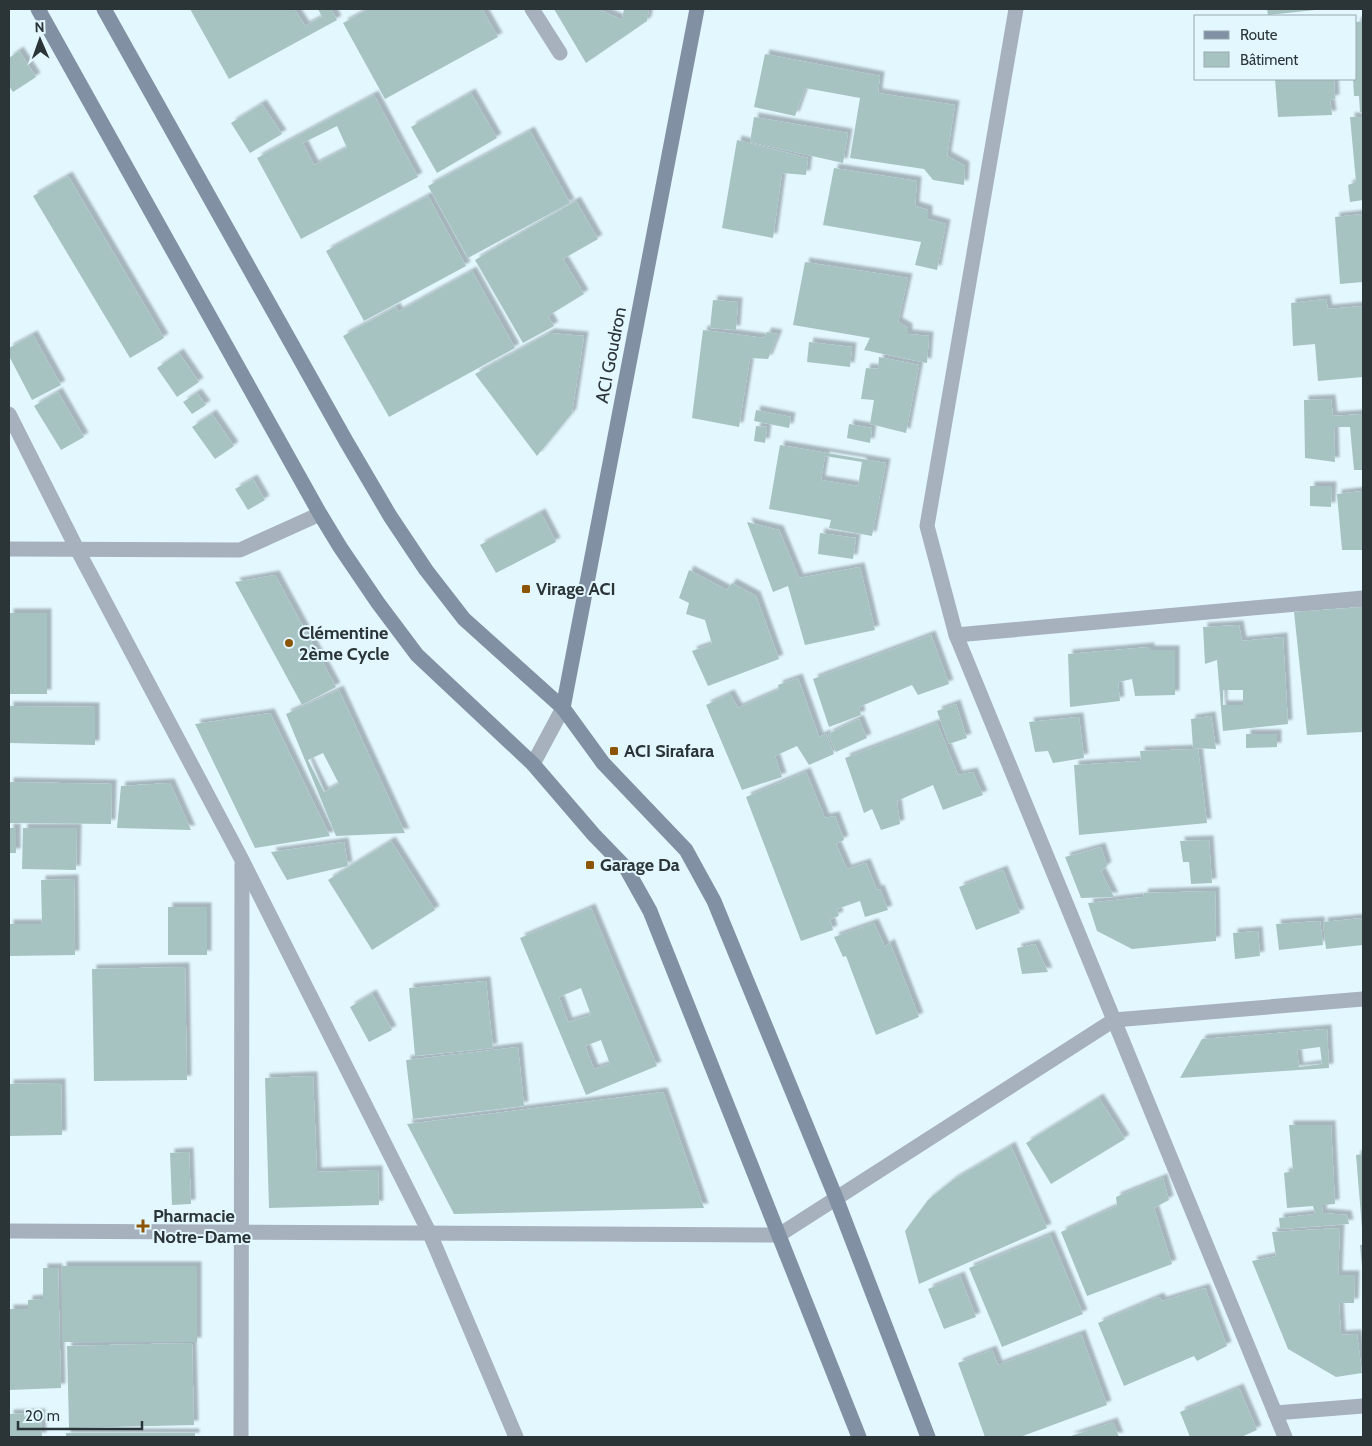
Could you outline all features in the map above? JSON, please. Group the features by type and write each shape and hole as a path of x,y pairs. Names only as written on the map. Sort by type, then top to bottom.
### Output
{"main road":[{"path":"38,9 340,547 417,655 533,764 594,835 626,868 650,910 860,1437"},
{"path":"104,9 390,516 426,570 464,620 563,708 603,763 686,850 714,902 836,1198 928,1437"},
{"name":"ACI Goudron","path":"563,708 697,9"}],"street":[{"path":"532,9 560,52"},
{"path":"1016,9 927,526 956,634 1285,1437"},
{"path":"9,414 76,549 242,860 430,1234 516,1437"},
{"path":"9,549 240,550 320,514"},
{"path":"956,634 1363,598"},
{"path":"533,764 563,708"},
{"path":"241,1437 242,860"},
{"path":"9,1231 779,1235 1114,1020 1363,999"},
{"path":"1275,1413 1363,1406"}],"building":[{"path":"190,9 298,9 295,10 305,26 322,17 318,9 331,9 337,20 229,79"},
{"path":"369,9 482,9 498,37 385,99 343,23"},
{"path":"554,9 598,9 622,20 624,9 649,9 647,21 586,63"},
{"path":"1267,9 1315,9 1315,10 1268,15"},
{"path":"1363,21 1363,112 1360,112 1359,96 1354,96 1353,80 1357,80 1357,22"},
{"path":"19,51 36,77 13,92 9,86 9,58"},
{"path":"765,54 880,76 878,93 955,105 947,156 965,166 964,185 933,180 924,169 850,158 860,98 805,88 795,116 754,107"},
{"path":"1275,80 1334,80 1335,99 1330,100 1332,115 1278,117"},
{"path":"471,93 497,138 437,173 411,127"},
{"path":"374,95 418,177 301,239 257,158","holes":["337,126 347,148 314,165 303,143"]},
{"path":"262,104 282,134 250,153 231,123"},
{"path":"754,117 848,133 843,163 750,142"},
{"path":"1350,117 1363,117 1363,200 1350,202 1348,185 1356,182"},
{"path":"530,131 570,203 468,258 428,186"},
{"path":"737,140 808,158 806,175 782,173 773,238 722,228"},
{"path":"834,168 917,181 915,206 928,210 928,219 946,224 937,270 915,265 921,242 823,225"},
{"path":"68,176 164,338 130,358 33,196"},
{"path":"428,196 466,266 364,321 326,251"},
{"path":"576,201 598,239 563,259 584,294 548,316 554,326 523,343 475,260"},
{"path":"1363,214 1363,282 1340,284 1335,217"},
{"path":"805,262 908,278 898,322 908,328 908,334 929,336 927,363 864,350 870,338 793,325"},
{"path":"472,271 515,348 389,417 343,336 396,307 398,312"},
{"path":"1326,299 1328,309 1363,306 1363,377 1318,381 1315,344 1293,346 1291,303"},
{"path":"713,300 738,302 736,330 710,328"},
{"path":"703,330 764,338 767,332 778,334 768,359 750,358 739,427 692,418"},
{"path":"550,333 584,336 572,413 537,456 475,374"},
{"path":"33,335 61,385 32,400 9,356 9,348"},
{"path":"809,342 852,347 850,367 807,362"},
{"path":"179,353 199,382 177,397 157,368"},
{"path":"879,357 919,365 906,433 870,424 874,400 861,399 866,368 878,369"},
{"path":"58,392 84,437 61,450 34,406"},
{"path":"197,393 206,405 192,414 183,402"},
{"path":"1331,399 1333,416 1363,414 1363,470 1354,470 1350,427 1334,427 1335,462 1305,458 1304,400"},
{"path":"756,410 791,417 789,428 754,421"},
{"path":"212,414 234,446 215,459 192,427"},
{"path":"849,424 872,428 870,443 847,438"},
{"path":"756,426 767,427 765,443 754,441"},
{"path":"780,445 886,463 872,536 829,528 831,520 769,509","holes":["825,456 862,462 858,486 821,480"]},
{"path":"253,479 265,500 248,510 235,489"},
{"path":"1310,486 1332,486 1331,507 1310,506"},
{"path":"1363,491 1362,550 1342,550 1337,494"},
{"path":"541,513 556,542 496,573 480,545"},
{"path":"747,522 779,530 799,578 860,567 875,630 805,645 788,586 773,592"},
{"path":"820,533 856,538 853,559 818,554"},
{"path":"689,570 727,590 732,583 756,596 779,659 708,686 692,651 712,644 705,620 686,614 689,603 679,598"},
{"path":"275,575 336,687 302,705 235,582"},
{"path":"1363,607 1363,732 1307,735 1294,612"},
{"path":"9,613 47,613 47,694 9,694"},
{"path":"1239,625 1242,641 1283,637 1288,724 1223,731 1217,660 1205,664 1203,627","holes":["1223,690 1243,690 1243,705 1223,705"]},
{"path":"931,635 949,684 918,695 912,685 859,707 861,715 829,727 813,679"},
{"path":"1150,647 1150,650 1175,650 1175,695 1135,696 1132,679 1118,682 1120,701 1070,707 1068,654"},
{"path":"798,678 819,737 826,734 834,754 809,765 797,746 775,756 782,777 742,790 706,705 730,694 738,708 779,690 778,685"},
{"path":"339,690 405,833 336,836 286,714","holes":["323,753 339,784 324,792 308,760"]},
{"path":"956,704 967,738 949,744 937,711"},
{"path":"9,706 95,707 95,745 9,743"},
{"path":"270,713 330,836 255,848 195,724"},
{"path":"1211,716 1216,749 1193,748 1191,719"},
{"path":"1079,717 1084,758 1053,763 1048,751 1035,752 1029,722"},
{"path":"859,719 867,738 836,752 828,734"},
{"path":"937,723 958,775 973,772 983,795 943,810 933,785 897,801 900,824 881,830 872,809 864,813 845,758"},
{"path":"1246,734 1277,734 1277,747 1246,748"},
{"path":"1198,749 1207,823 1079,835 1074,765 1141,761 1140,751"},
{"path":"806,772 825,818 835,816 844,840 836,844 847,869 866,863 877,890 880,889 888,910 865,917 860,901 837,909 839,916 830,919 833,930 801,941 746,797"},
{"path":"9,782 112,784 111,824 9,823"},
{"path":"170,783 191,830 117,828 121,786"},
{"path":"9,828 16,828 16,853 9,853"},
{"path":"23,828 77,828 76,870 22,869"},
{"path":"1209,840 1212,883 1191,884 1189,862 1183,862 1180,841"},
{"path":"391,841 435,910 372,950 328,880"},
{"path":"344,842 348,866 287,880 271,852"},
{"path":"1101,847 1107,866 1101,871 1114,897 1081,898 1065,857"},
{"path":"1003,870 1020,913 976,930 959,887"},
{"path":"74,879 75,955 9,956 9,924 42,924 41,880"},
{"path":"1215,891 1216,941 1132,949 1097,931 1088,903 1143,897 1144,893"},
{"path":"168,907 207,907 207,955 168,955"},
{"path":"591,908 657,1066 586,1095 520,938","holes":["581,988 591,1015 568,1022 559,997","601,1040 610,1064 594,1069 585,1046"]},
{"path":"1363,918 1363,945 1326,949 1323,922"},
{"path":"1320,921 1323,945 1279,950 1276,924"},
{"path":"874,923 885,947 890,943 919,1017 876,1035 846,956 843,957 834,937"},
{"path":"1258,931 1260,956 1235,959 1233,933"},
{"path":"1035,944 1048,972 1022,974 1017,948"},
{"path":"185,967 187,1080 94,1081 92,969"},
{"path":"486,981 493,1048 415,1056 409,988"},
{"path":"372,994 392,1030 369,1042 350,1007"},
{"path":"1327,1029 1329,1068 1180,1078 1202,1039","holes":["1320,1047 1322,1064 1299,1067 1297,1050"]},
{"path":"518,1047 524,1106 413,1119 406,1060"},
{"path":"313,1076 317,1172 378,1170 379,1205 269,1208 265,1078"},
{"path":"61,1083 62,1135 9,1136 9,1084"},
{"path":"663,1092 704,1208 454,1214 407,1124"},
{"path":"1099,1098 1125,1139 1051,1184 1026,1143"},
{"path":"1289,1125 1331,1125 1335,1204 1323,1205 1322,1213 1347,1215 1349,1224 1280,1229 1279,1218 1315,1214 1313,1206 1287,1208 1284,1173 1293,1171"},
{"path":"1011,1146 1047,1228 919,1284 905,1231 928,1200 953,1180"},
{"path":"189,1152 191,1204 172,1205 170,1153"},
{"path":"1363,1154 1363,1228 1362,1228 1356,1155"},
{"path":"1163,1178 1169,1200 1154,1208 1172,1264 1087,1296 1061,1232 1117,1206 1116,1197"},
{"path":"1340,1228 1338,1275 1355,1275 1354,1303 1339,1303 1341,1335 1357,1334 1362,1373 1336,1377 1288,1349 1252,1261 1276,1256 1272,1232"},
{"path":"1050,1235 1083,1314 1002,1347 969,1268"},
{"path":"1360,1245 1363,1245 1363,1266 1362,1266"},
{"path":"62,1266 197,1266 197,1342 62,1342"},
{"path":"43,1268 58,1268 61,1388 9,1390 9,1309 28,1309 28,1300 43,1299"},
{"path":"960,1276 976,1317 944,1329 928,1289"},
{"path":"1205,1288 1227,1346 1197,1361 1194,1356 1124,1386 1098,1323 1159,1297 1162,1301"},
{"path":"1081,1334 1107,1405 1020,1437 985,1437 958,1363 992,1350 998,1365"},
{"path":"192,1343 194,1425 69,1428 67,1346"},
{"path":"1239,1388 1257,1430 1241,1437 1190,1437 1180,1412"},
{"path":"41,1413 42,1437 9,1437 9,1414"},
{"path":"1113,1422 1119,1437 1068,1437"},
{"path":"66,1433 195,1433 195,1437 66,1437"}],"place":[{"name":"Virage ACI","path":"526,589"},
{"name":"Clémentine 2ème Cycle","path":"289,643"},
{"name":"ACI Sirafara","path":"614,751"},
{"name":"Garage Da","path":"590,865"},
{"name":"Pharmacie Notre-Dame","path":"143,1226"}]}
